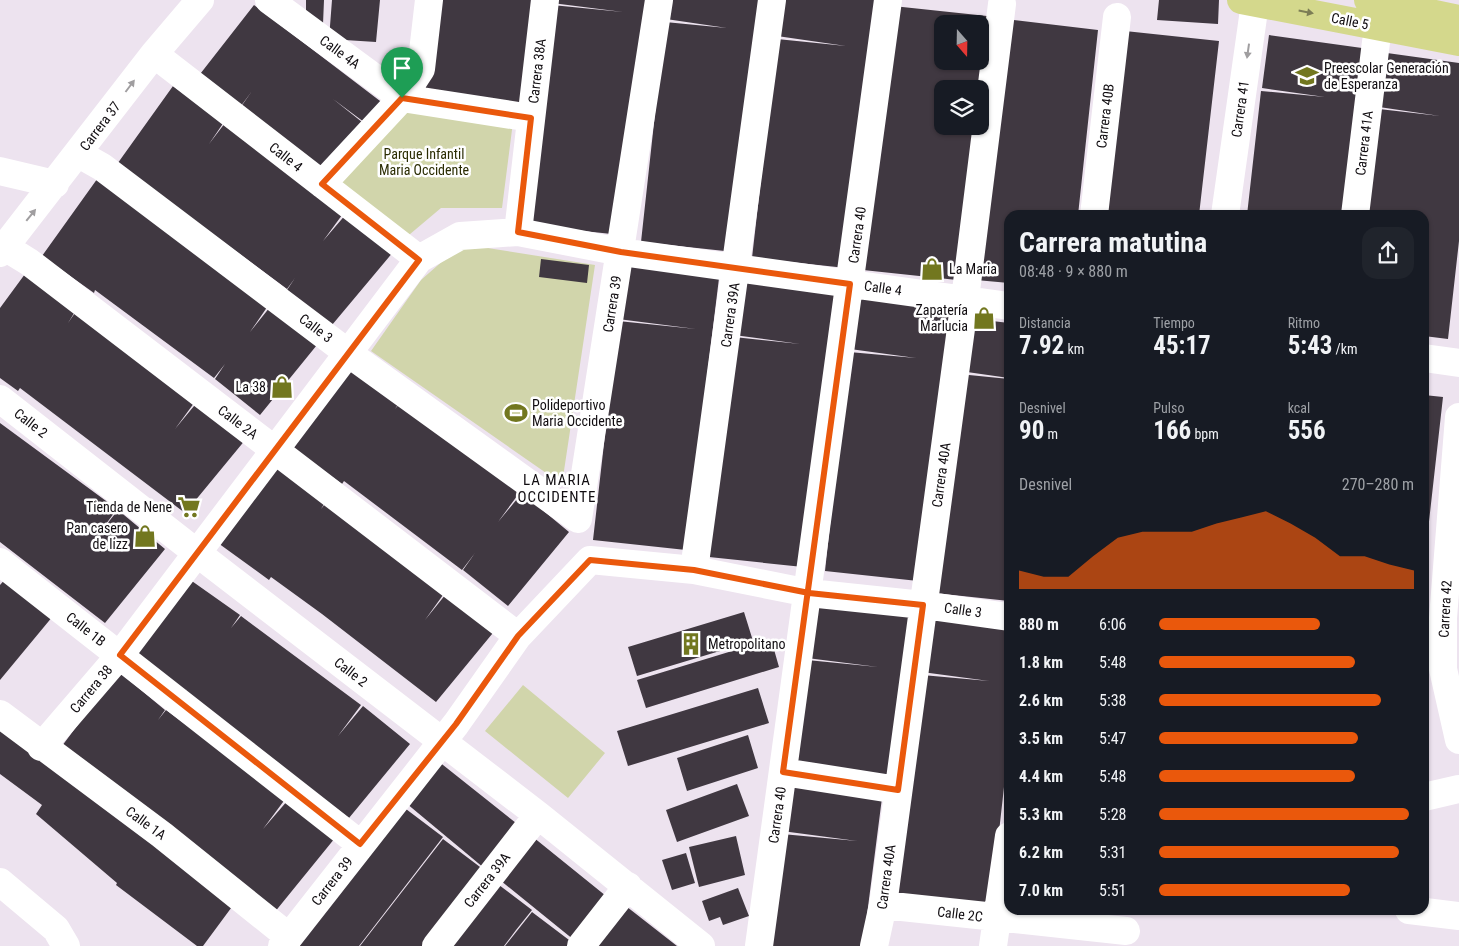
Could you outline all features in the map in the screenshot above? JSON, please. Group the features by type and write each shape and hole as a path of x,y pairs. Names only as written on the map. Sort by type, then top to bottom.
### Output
{"main road":[{"name":"Calle 5","path":"1368,0 1459,18"},
{"name":"Calle 5","path":"1248,1 1459,42"}],"street":[{"name":"Carrera 37","path":"2,250 79,154 154,54 200,0"},
{"name":"Calle 4A","path":"269,0 402,98 531,118"},
{"path":"322,184 402,98 421,69 429,0"},
{"name":"Carrera 38A","path":"518,232 545,0"},
{"name":"Carrera 39","path":"578,519 659,0"},
{"name":"Carrera 39A","path":"694,570 772,0"},
{"name":"Carrera 40","path":"759,946 809,593 888,0"},
{"name":"Carrera 41","path":"1226,210 1248,1"},
{"name":"Carrera 40A","path":"874,946 883,904 965,299 1002,4"},
{"name":"Carrera 40B","path":"1095,210 1117,17"},
{"name":"Carrera 41A","path":"1356,210 1376,42"},
{"name":"Calle 4","path":"154,54 419,260"},
{"name":"Calle 3","path":"79,154 102,167 348,352 578,519"},
{"path":"0,171 55,184"},
{"name":"Calle 4","path":"460,236 518,232 621,252 1004,305"},
{"name":"Carrera 38","path":"41,747 120,655 419,260 460,236"},
{"name":"Calle 2A","path":"2,250 29,262 518,636"},
{"path":"1429,359 1459,363"},
{"name":"Calle 2","path":"0,399 196,553 538,815 701,946"},
{"name":"Carrera 42","path":"1459,417 1443,627 1443,669 1459,740"},
{"name":"Carrera 39","path":"285,942 360,844 442,742 518,636 590,560"},
{"name":"Calle 3","path":"590,560 694,570 809,593 923,605 1004,616"},
{"name":"Calle 1B","path":"0,562 360,844"},
{"name":"Calle 1A","path":"0,714 41,747 162,835 285,942"},
{"path":"783,772 898,790"},
{"path":"1429,796 1459,789"},
{"name":"Carrera 39A","path":"436,946 538,815"},
{"path":"993,946 1004,873"},
{"path":"0,882 56,929 66,946"},
{"path":"581,946 628,886"},
{"name":"Calle 2C","path":"883,904 998,918 1126,929"},
{"path":"1429,912 1459,916"}],"green space":[{"name":"Parque Infantil Maria Occidente","path":"407,111 513,122 502,208 441,208 403,240 334,180"},
{"name":"Polideportivo Maria Occidente","path":"462,244 595,265 562,484 371,351 421,280"},
{"path":"523,685 605,753 568,798 485,731"}],"building":[{"path":"306,0 324,0 323,24 306,24"},
{"path":"332,0 380,0 376,42 329,39"},
{"path":"439,0 541,0 522,113 424,98"},
{"path":"553,0 648,0 621,235 527,225 552,5 623,12 552,3"},
{"path":"669,0 763,0 734,252 641,242 665,22 727,28 666,19"},
{"path":"782,0 877,0 846,268 752,258 777,39 846,46 777,36"},
{"path":"1159,0 1219,0 1218,24 1157,20"},
{"path":"254,5 384,104 368,125 333,99 367,126 325,179 238,111 252,91 238,110 197,78"},
{"path":"893,6 978,15 934,15 934,70 981,70 980,80 934,80 934,135 973,135 957,280 863,270"},
{"path":"1005,19 1098,30 1079,210 1004,210 1004,283 976,280"},
{"path":"1125,31 1219,41 1200,210 1105,210"},
{"path":"1269,35 1362,48 1343,210 1248,210 1261,91 1325,97 1262,88"},
{"path":"1387,53 1459,63 1459,241 1448,339 1429,337 1429,210 1368,210 1379,109 1440,116 1379,107"},
{"path":"173,86 224,122 209,144 225,123 345,211 323,241 347,213 394,251 332,325 287,290 295,278 287,289 168,201 115,167"},
{"path":"100,175 272,300 250,332 274,302 321,340 260,415 215,379 225,364 214,378 95,290 94,293 42,256"},
{"path":"541,259 589,265 587,283 539,277"},
{"path":"625,265 719,278 686,550 593,540 618,321 696,329 618,319"},
{"path":"25,274 76,310 68,323 77,310 197,399 175,429 199,400 246,439 185,513 20,388 18,391 0,378 0,308"},
{"path":"742,281 835,294 803,567 709,557 734,337 800,344 734,335"},
{"path":"857,296 951,308 918,581 825,571 849,352 916,358 850,349"},
{"path":"967,318 1004,322 1004,377 960,371"},
{"path":"348,367 399,403 395,409 400,403 520,492 498,522 522,493 569,532 508,606 463,570 475,553 462,570 344,481 342,484 290,447"},
{"path":"959,374 1004,378 1004,600 934,593"},
{"path":"1429,396 1443,397 1429,521"},
{"path":"0,423 117,509 95,539 118,510 165,549 105,623 0,542"},
{"path":"276,462 327,499 321,509 328,500 448,588 425,620 450,589 497,628 436,702 322,614 271,577 269,580 218,543"},
{"path":"7,577 53,616 0,680 0,585"},
{"path":"189,579 240,615 231,628 241,616 361,705 338,736 363,706 410,744 349,818 184,694 187,689 182,696 131,660"},
{"path":"815,604 909,617 888,781 795,771 807,660 878,667 807,658"},
{"name":"Metropolitano","path":"744,612 753,641 637,676 628,647"},
{"path":"930,619 1004,628 1004,787 991,904 897,894 922,675 989,681 922,672"},
{"path":"771,639 779,667 646,708 637,680"},
{"path":"118,671 165,710 158,720 166,710 286,798 263,829 288,800 335,838 274,913 56,754"},
{"path":"758,688 769,723 628,766 617,731"},
{"path":"0,720 237,900 203,946 197,946 116,885 117,883 36,814 42,805 0,774"},
{"path":"748,735 758,768 687,791 677,758"},
{"path":"438,761 516,823 484,868 406,803"},
{"path":"789,778 883,790 863,946 769,946 782,834 857,841 782,831"},
{"path":"737,784 749,816 677,842 666,810"},
{"path":"402,806 443,837 359,946 294,946"},
{"path":"528,833 606,896 574,940 495,876"},
{"path":"736,836 745,875 699,887 689,847"},
{"path":"443,839 484,870 425,946 360,946"},
{"path":"686,853 695,883 672,890 662,860"},
{"path":"491,879 532,910 504,946 439,946"},
{"path":"738,888 749,916 723,925 720,917 709,921 702,901"},
{"path":"622,903 677,946 591,946"},
{"path":"532,912 573,943 570,946 505,946"}],"place":[{"name":"Preescolar Generación de Esperanza","path":"1307,76"},
{"name":"La Maria","path":"932,269"},
{"name":"Zapatería Marlucia","path":"984,318"},
{"name":"La 38","path":"282,387"},
{"name":"Polideportivo Maria Occidente","path":"516,413"},
{"name":"Tienda de Nene","path":"189,507"},
{"name":"Pan casero de lizz","path":"145,536"},
{"name":"Metropolitano","path":"691,644"}],"district":[{"name":"LA MARIA OCCIDENTE","path":"557,488"}],"route":[{"path":"402,98 322,184 419,260 120,655 360,844 456,724 518,636 590,560 694,570 809,593 923,605 898,790 783,772 809,593 850,284 621,252 518,232 531,118 402,98"}]}
